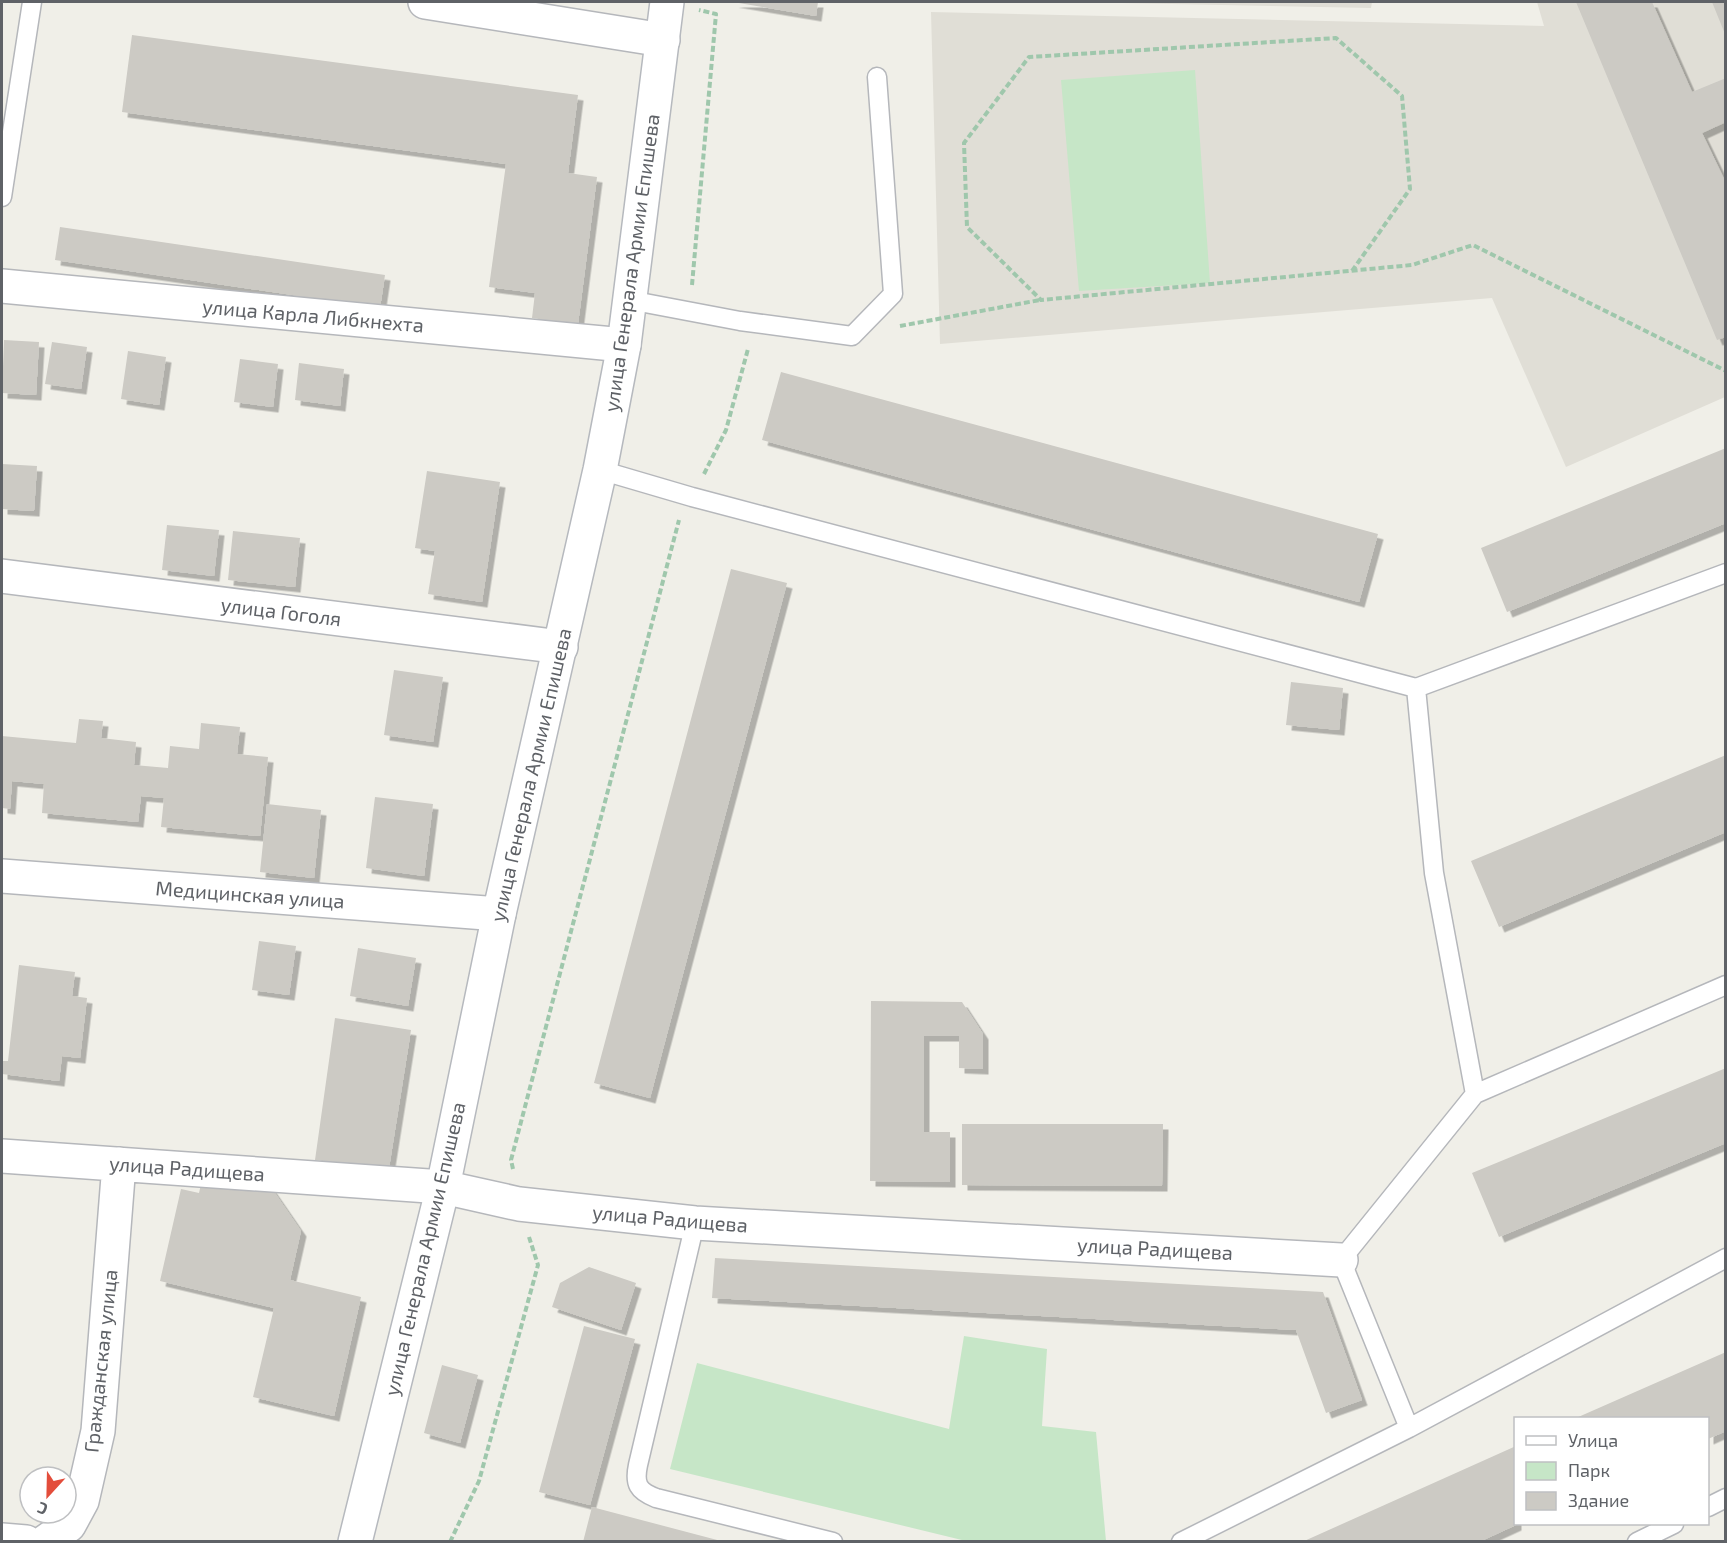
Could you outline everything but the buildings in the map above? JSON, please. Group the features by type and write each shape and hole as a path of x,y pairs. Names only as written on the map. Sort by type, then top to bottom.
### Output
{"street":[{"path":"425,2 663,40"},
{"name":"улица Генерала Армии Епишева","path":"355,1542 443,1187 499,914 600,471 624,345 667,2"},
{"name":"улица Карла Либкнехта","path":"2,286 624,345"},
{"name":"улица Гоголя","path":"2,576 561,647"},
{"name":"Медицинская улица","path":"2,876 499,914"},
{"name":"улица Радищева","path":"2,1156 443,1187 519,1204 696,1223 1341,1260"},
{"name":"Гражданская улица","path":"45,1542 69,1525 82,1501 98,1431 119,1164"},
{"path":"2,1540 26,1542"}],"lane":[{"path":"2,196 32,2"},
{"path":"629,300 740,321 852,336 893,294 878,77"},
{"path":"600,471 1416,688 1725,573"},
{"path":"1416,688 1434,873 1475,1094"},
{"path":"1409,1428 1341,1260 1475,1094 1725,985"},
{"path":"696,1223 638,1465 637,1486 644,1494 656,1498 833,1542"},
{"path":"1181,1542 1409,1428 1725,1258"},
{"path":"1709,1506 1725,1498"},
{"path":"1637,1542 1672,1525"}],"path":[{"path":"667,2 716,14 692,291"},
{"path":"1041,300 967,227 964,142 1029,57 1336,38 1402,96 1410,189 1352,271"},
{"path":"852,336 1041,300 1412,265 1473,245 1725,371"},
{"path":"450,1542 479,1481 538,1265 519,1204 511,1160 679,521 726,430 753,330 740,321"}],"shaded area":[{"path":"1071,2 1372,2 1371,8"},
{"path":"1537,2 1725,2 1725,397 1566,467 1492,298 940,344 931,12 1544,26"}],"green space":[{"path":"1195,70 1210,283 1079,291 1061,80"},
{"path":"964,1336 1047,1349 1042,1426 1096,1432 1106,1541 966,1541 670,1469 697,1363 949,1429"}]}
